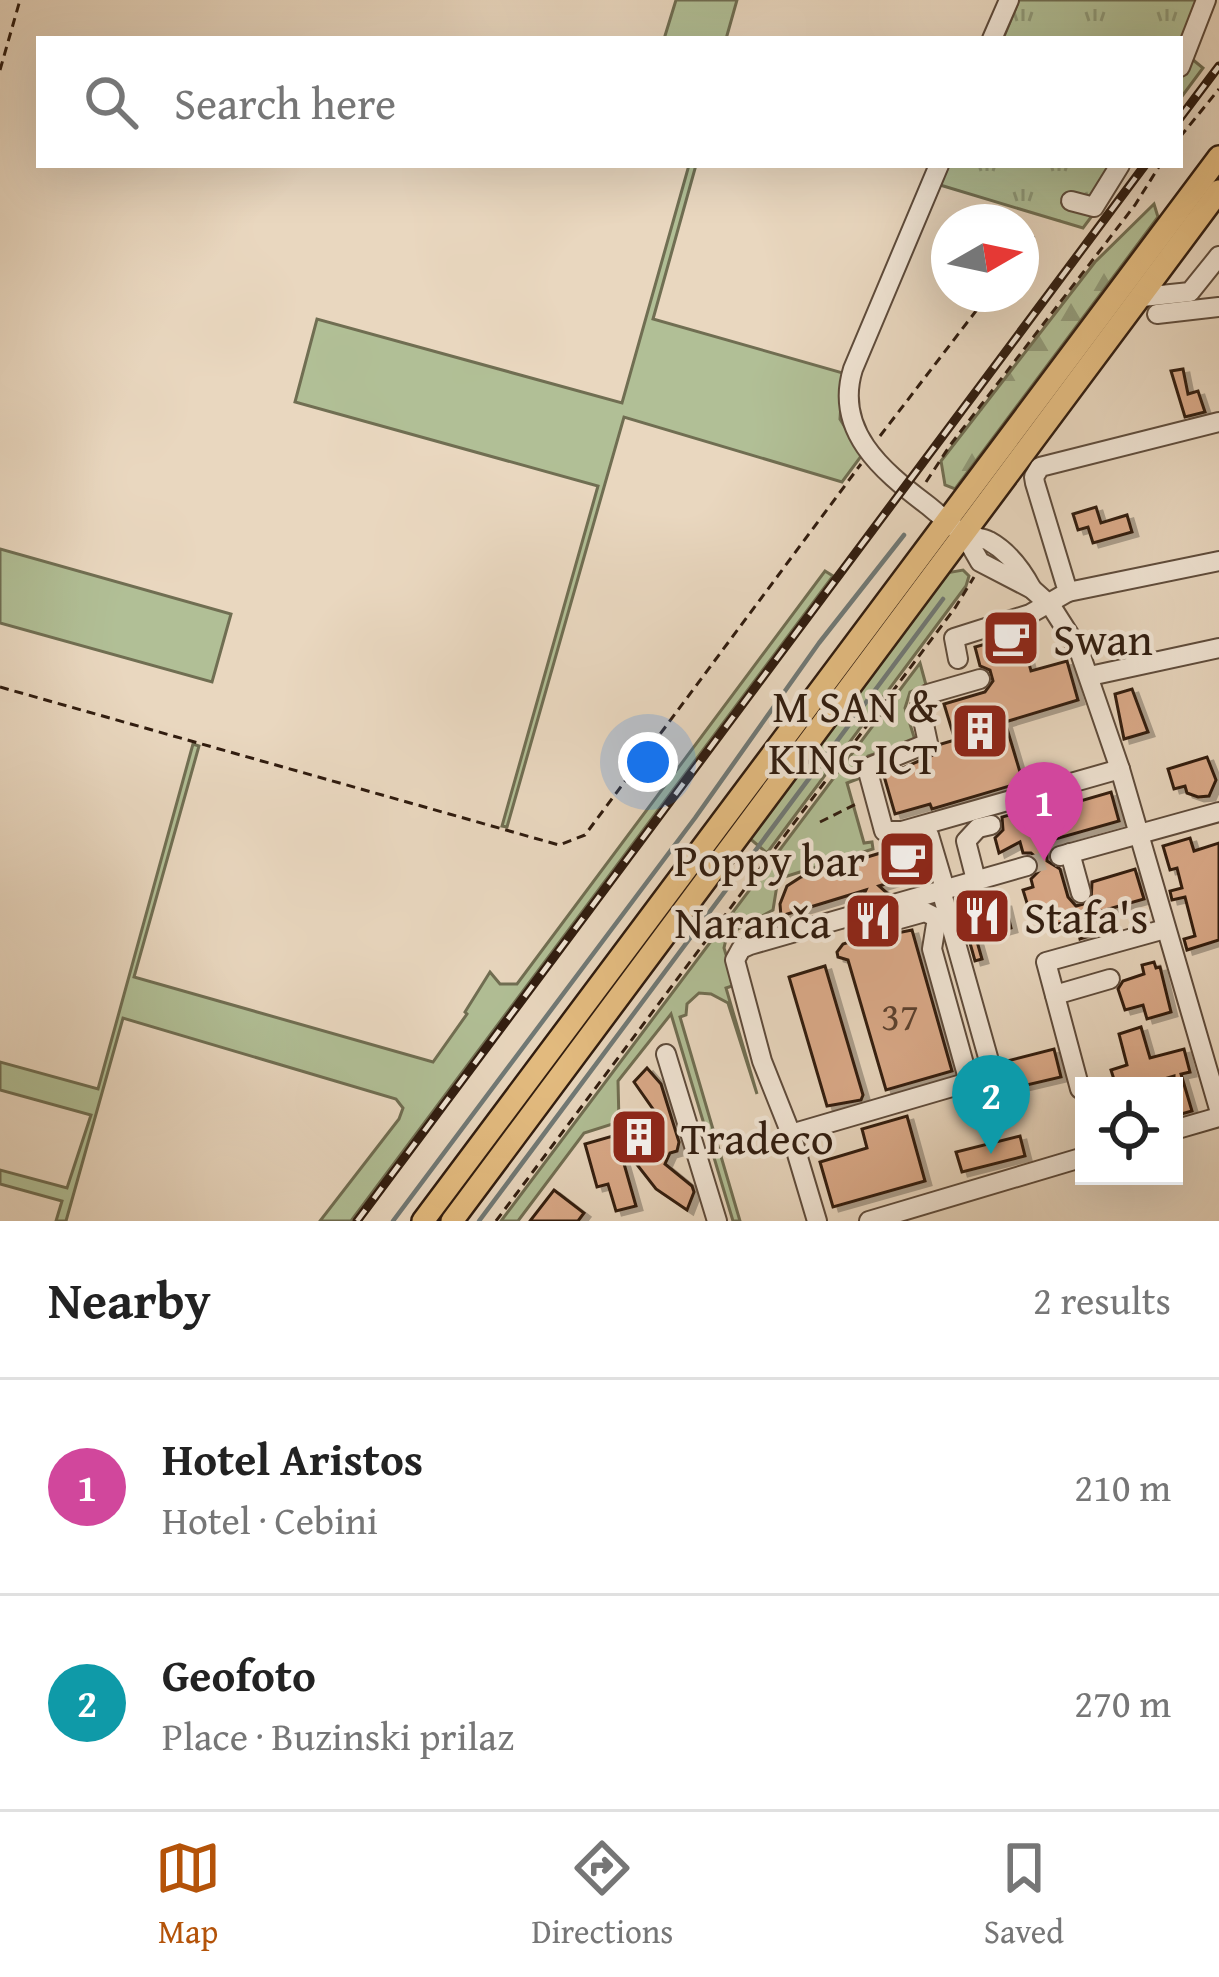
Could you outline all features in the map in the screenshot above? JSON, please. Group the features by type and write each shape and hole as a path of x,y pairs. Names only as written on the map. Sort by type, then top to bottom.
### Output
{"main road":[{"path":"452,1221 1219,157"},
{"path":"423,1221 956,527 1149,306 1219,191"}],"street":[{"path":"993,36 1009,0"},
{"path":"1183,59 1206,0"},
{"path":"938,168 849,380 851,424 869,453 917,498 1013,560 1071,634 1120,769 1219,1113 1183,1127"},
{"path":"1071,201 1094,207 1118,168"},
{"path":"1149,306 1190,292 1219,256"},
{"path":"1149,306 1219,307"},
{"path":"1068,592 1034,477 1044,464 1219,422"},
{"path":"958,659 954,638 1051,606 1068,592 1219,561"},
{"path":"1090,676 1219,648"},
{"path":"980,679 922,700 928,743 866,768 881,826 889,833 1120,769"},
{"path":"1082,893 1065,855 1219,812"},
{"path":"976,880 966,841 978,828 991,825"},
{"path":"929,835 1002,1111"},
{"path":"969,1082 932,949 938,925 935,914 891,913 943,890 1027,866"},
{"path":"817,1221 735,967 737,954 750,945 858,914"},
{"path":"1077,1077 1046,962 1165,929"},
{"path":"1055,995 1110,979"},
{"path":"667,1054 717,1221"},
{"path":"791,1134 993,1075"},
{"path":"869,1221 1075,1160"}],"path":[{"path":"0,70 20,0"},
{"path":"1183,133 1219,89"},
{"path":"917,498 943,455 1135,205 1158,168"},
{"path":"0,687 560,845 571,844 585,835 975,312"},
{"path":"496,1221 942,626 973,582 976,569"},
{"path":"820,822 872,797"}],"green space":[{"path":"676,0 737,0 727,36 665,36"},
{"path":"1019,0 1214,0 1192,59 1203,68 1183,95 1183,36 1004,36"},
{"path":"688,168 695,168 653,319 843,373 840,419 862,455 842,482 624,417 507,827 502,826 598,486 295,402 317,319 622,403"},
{"path":"948,168 1128,168 1083,228 1039,215 1039,204 1003,204 940,185"},
{"path":"1154,204 1158,217 955,489 945,485 941,461 1095,262"},
{"path":"0,549 231,614 212,682 0,623"},
{"path":"963,570 969,576 966,586 767,853 748,837 946,573"},
{"path":"825,571 833,576 351,1221 320,1221 399,1119 403,1108 396,1099 123,1018 66,1221 56,1221 62,1201 0,1184 0,1170 67,1188 91,1115 0,1090 0,1062 98,1089 193,744 199,746 134,977 433,1062 490,972 500,984 517,984"},
{"path":"920,663 926,685 910,692 905,708 915,740 868,756 862,763 863,777 847,783 864,843 872,842 873,849 778,879 773,910 727,935 724,948 735,985 726,988 757,1094 728,1003 699,993 680,1017 740,1221 733,1221 671,1014 618,1081 619,1122 584,1133 518,1221 501,1221"}],"building":[{"path":"1183,369 1188,394 1198,391 1205,412 1185,417 1171,371"},
{"path":"1096,507 1101,523 1127,515 1132,532 1093,543 1088,527 1078,530 1073,514"},
{"name":"M SAN & KING ICT","path":"1021,634 1031,671 1067,661 1078,700 1005,722 1023,782 932,809 930,804 895,814 884,776 955,740 944,704 985,692 993,681 990,670 980,666 975,647"},
{"path":"1132,689 1148,732 1124,739 1115,694"},
{"path":"1207,757 1216,780 1209,796 1187,793 1185,786 1174,789 1168,769"},
{"path":"1111,792 1119,821 1055,839 1047,861 1060,869 1068,897 1076,906 1091,902 1092,882 1135,869 1144,899 1084,916 1089,936 1080,939 1075,919 1045,928 1040,910 1030,913 1023,890 1033,887 1031,879 1040,870 1040,861 1023,853 1020,842 999,853 995,838 1003,830 1002,817 1024,811 1025,817"},
{"path":"1190,838 1194,851 1219,843 1219,940 1187,950 1184,939 1195,936 1185,897 1172,900 1170,891 1182,888 1177,868 1170,870 1163,846"},
{"path":"917,842 920,853 915,875 879,886 887,893 877,933 912,930 952,1071 886,1090 848,960 837,952 843,944 869,936 865,925 871,911 861,901 866,890 781,916 780,904 787,886 801,877"},
{"path":"999,898 1005,903 1011,928 976,938 982,959 975,961 958,900"},
{"path":"1154,962 1160,967 1171,1012 1147,1019 1143,1005 1125,1010 1118,989 1123,981 1144,974 1142,965"},
{"path":"825,966 863,1095 861,1100 827,1106 789,977"},
{"path":"1141,1027 1150,1058 1184,1049 1190,1072 1182,1077 1113,1077 1111,1070 1127,1065 1119,1034"},
{"path":"1054,1049 1061,1077 1014,1088 1007,1061"},
{"path":"647,1068 661,1084 679,1142 665,1164 694,1192 687,1210 656,1189 617,1139 636,1206 616,1211 608,1184 597,1187 585,1144 662,1122 634,1082"},
{"path":"1183,1081 1192,1111 1183,1114"},
{"path":"907,1116 925,1181 833,1207 820,1162 867,1148 862,1129"},
{"path":"1020,1136 1025,1156 962,1172 956,1152"},
{"path":"554,1190 584,1213 578,1221 530,1221"}],"waterway":[{"path":"393,1221 695,818 819,643 904,535"},
{"path":"479,1221 943,599"}],"tunnel":[{"path":"1027,866 1060,856"},
{"path":"858,914 894,904"}],"railway":[{"path":"1183,114 1219,66"},
{"path":"357,1221 1143,168"}],"place":[{"name":"Swan","path":"1011,638"},
{"name":"M SAN & KING ICT","path":"980,731"},
{"name":"Poppy bar","path":"907,859"},
{"name":"Hotel Aristos","path":"1044,861"},
{"name":"Stafa's","path":"982,916"},
{"name":"Naranča","path":"873,921"},
{"name":"Tradeco","path":"639,1137"},
{"name":"Geofoto","path":"991,1154"}]}
